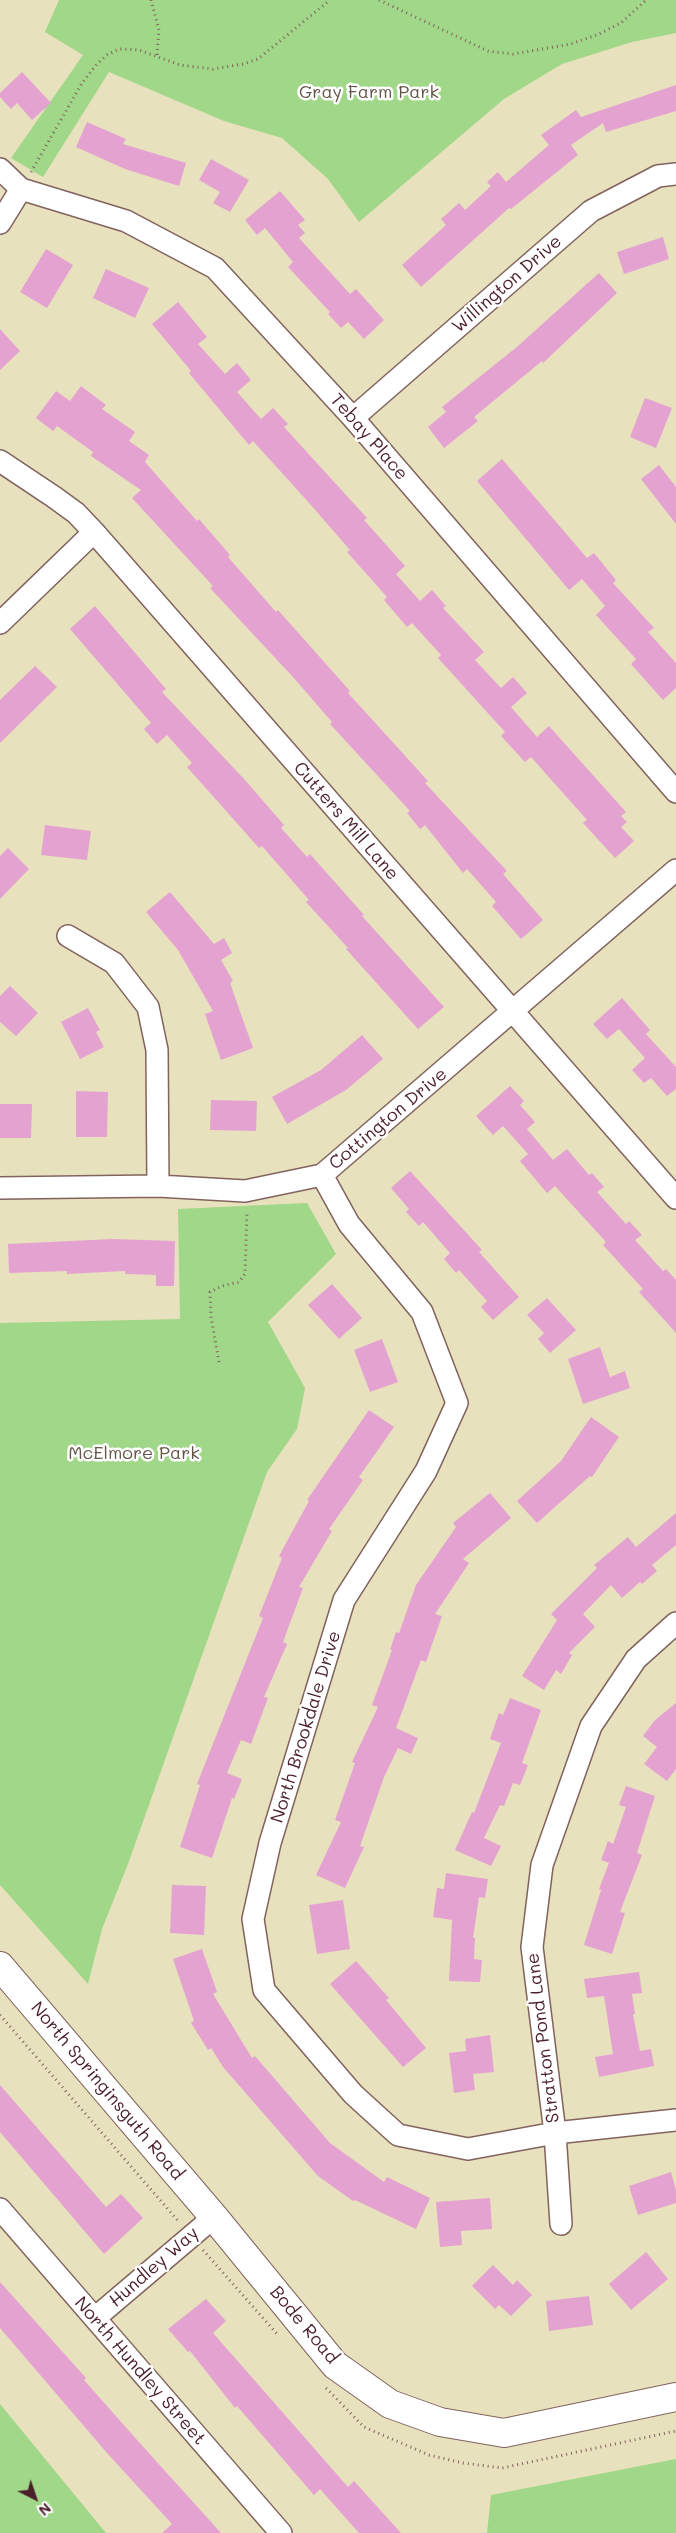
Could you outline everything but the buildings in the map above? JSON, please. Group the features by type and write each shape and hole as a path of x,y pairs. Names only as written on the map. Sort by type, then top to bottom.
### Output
{"street":[{"name":"Tebay Place","path":"0,169 21,189 126,221 215,268 353,418 676,792"},
{"name":"Willington Drive","path":"353,418 591,211 658,176 676,174"},
{"path":"0,222 21,189"},
{"name":"Cutters Mill Lane","path":"0,461 76,513 94,532 676,1198"},
{"path":"0,623 94,532"},
{"name":"Cottington Drive","path":"0,1188 158,1186 245,1190 322,1175 676,870"},
{"path":"68,936 114,963 148,1007 157,1050 158,1186"},
{"name":"North Brookdale Drive","path":"322,1175 348,1224 422,1312 457,1403 426,1471 344,1600 270,1843 253,1919 264,1990 353,2094 398,2135 468,2149 555,2133 676,2120"},
{"name":"Stratton Pond Lane","path":"561,2224 555,2133 532,1947 542,1865 591,1726 636,1659 676,1623"},
{"name":"North Springinsguth Road","path":"0,1966 214,2217"},
{"name":"North Hundley Street","path":"0,2209 281,2533"},
{"name":"Hundley Way","path":"95,2318 214,2217"},
{"name":"Bode Road","path":"214,2217 335,2365 390,2404 440,2422 504,2433 676,2397"}],"path":[{"path":"151,0 158,30 157,55"},
{"path":"21,189 82,83 107,55 119,50 139,50 180,65 213,68 243,64 258,59 330,0"},
{"path":"379,0 488,51 513,54 571,44 599,34 621,23 646,0"},
{"path":"219,1362 211,1317 210,1292 222,1286 239,1282 245,1274 247,1211"}],"green space":[{"name":"Gray Farm Park","path":"59,0 676,0 676,33 632,42 562,64 504,99 359,222 328,179 282,138 224,121 109,72 43,177 11,158 83,55 45,32"},
{"name":"McElmore Park","path":"307,1203 336,1254 268,1322 305,1388 297,1429 267,1472 128,1864 102,1929 88,1984 0,1885 0,1323 180,1319 178,1209"},
{"path":"0,2404 106,2533 0,2533"},
{"path":"676,2459 676,2533 487,2533 491,2495"}]}
